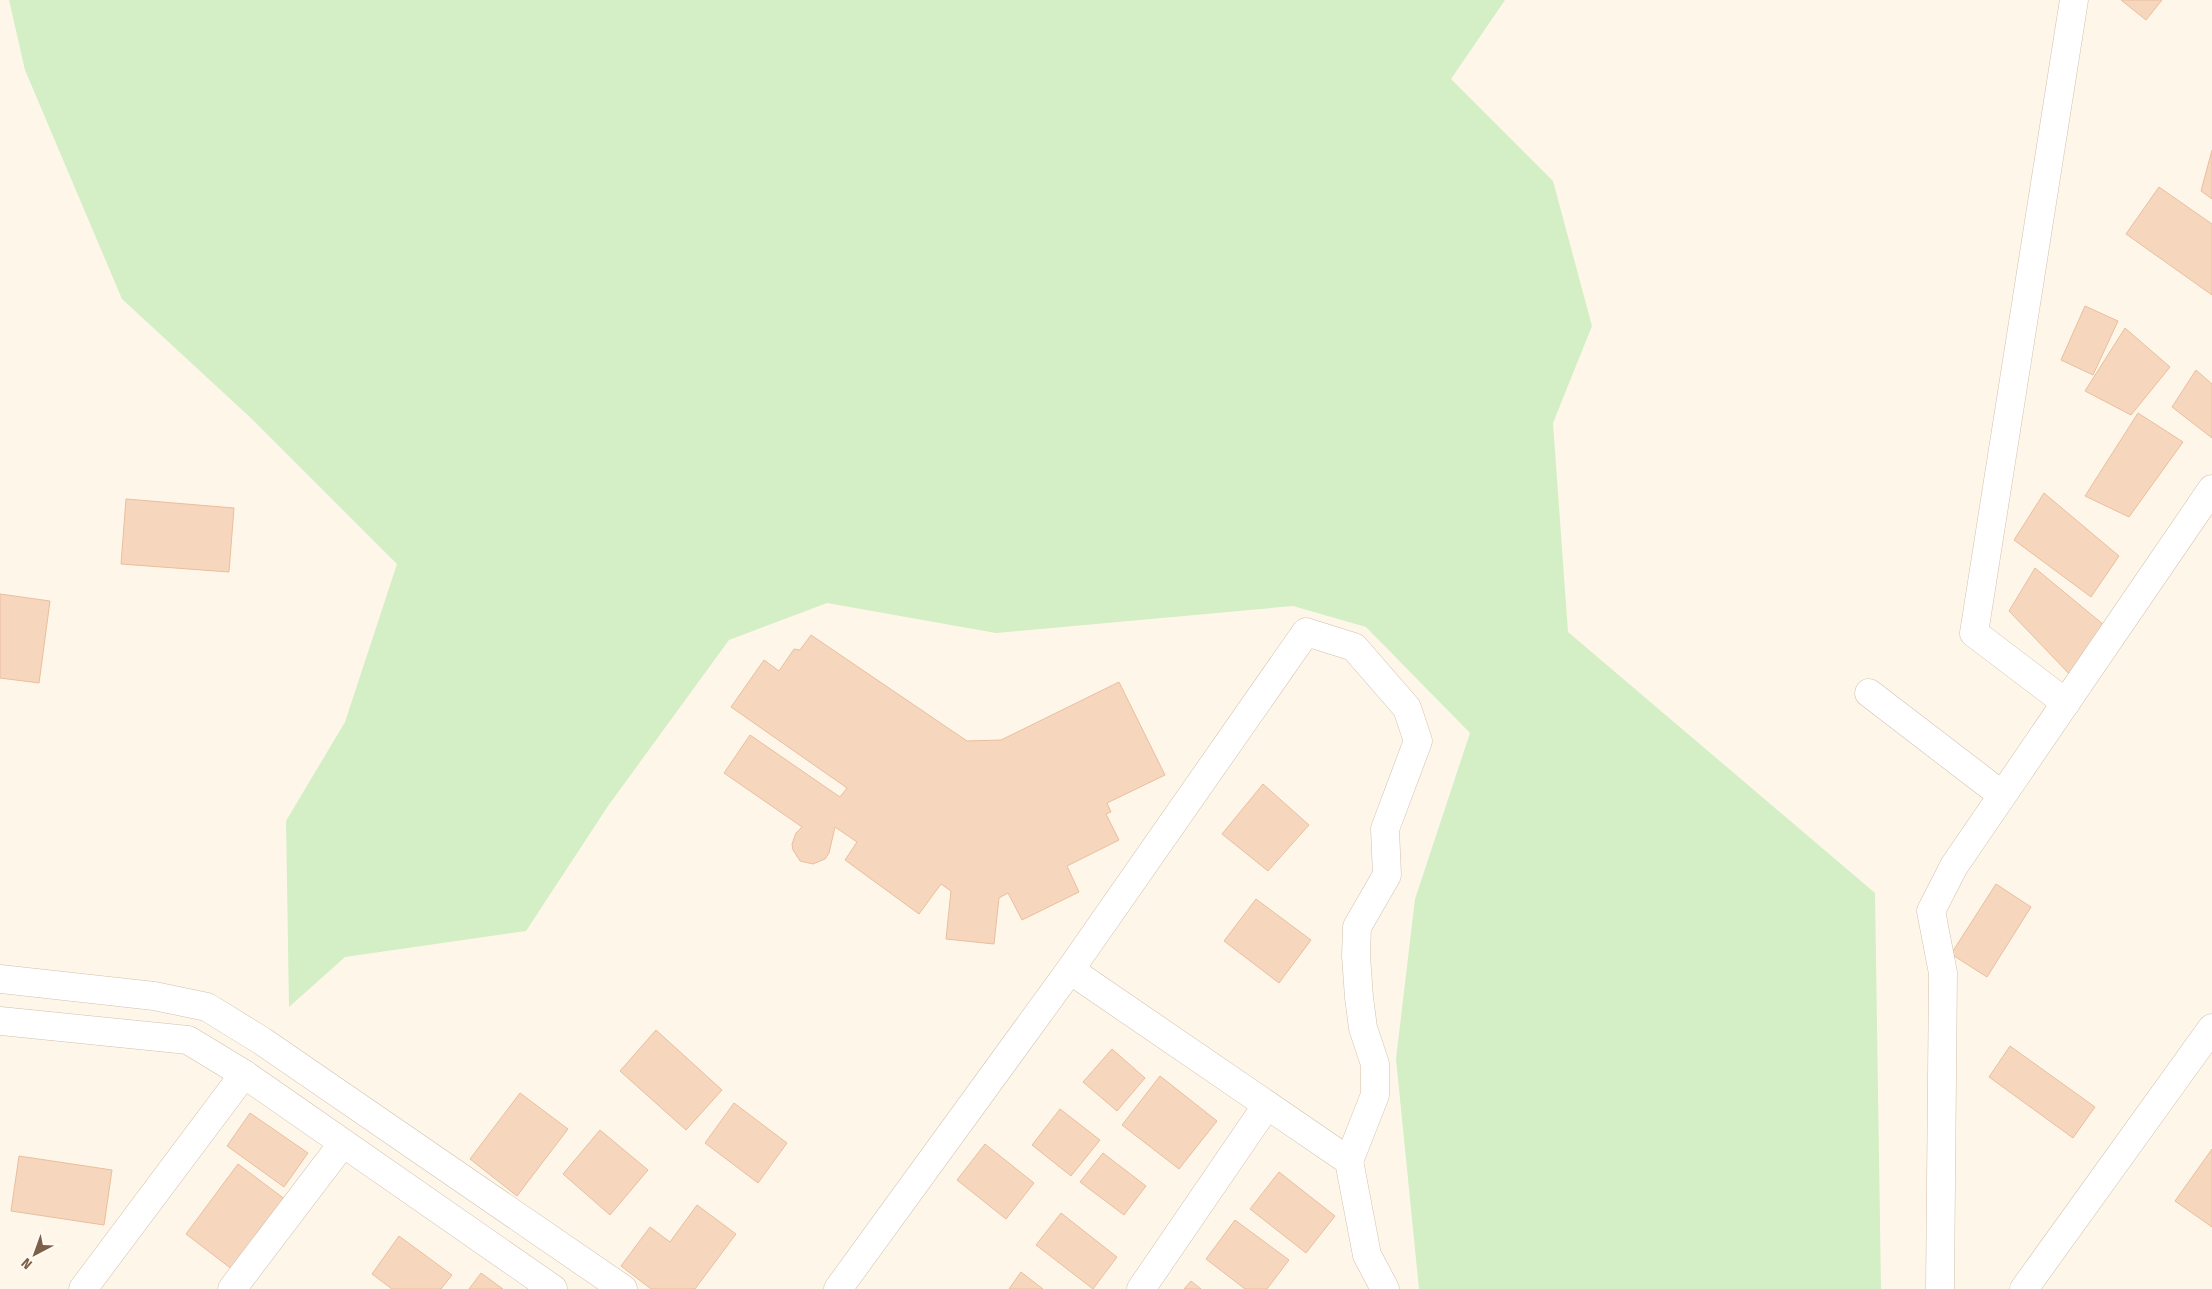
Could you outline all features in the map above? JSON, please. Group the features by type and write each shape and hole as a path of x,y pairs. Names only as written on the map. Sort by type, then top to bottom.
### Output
{"street":[{"path":"2066,703 1974,633 2074,0"},
{"path":"1940,1289 1943,973 1931,912 1954,866 2212,489"},
{"path":"838,1289 1070,970 1306,632 1354,647 1407,708 1418,741 1385,830 1387,875 1357,927 1356,956 1359,997 1363,1028 1375,1064 1375,1095 1349,1161 1367,1255 1385,1289"},
{"path":"1869,693 2002,795"},
{"path":"1070,970 1349,1161"},
{"path":"0,979 154,996 207,1007 262,1041 623,1289"},
{"path":"0,1021 188,1040 244,1074 553,1289"},
{"path":"2024,1289 2212,1028"},
{"path":"82,1289 244,1074"},
{"path":"1141,1289 1267,1105"},
{"path":"232,1289 343,1144"}],"green space":[{"path":"9,0 1505,0 1451,79 1553,181 1592,326 1553,423 1568,632 1875,893 1881,1289 1419,1289 1396,1059 1415,899 1470,733 1366,627 1293,606 996,633 827,603 729,640 608,806 526,931 345,957 289,1007 286,821 345,722 397,564 253,420 122,299 25,70"}],"building":[{"path":"2121,0 2162,0 2146,20"},
{"path":"2212,150 2212,199 2201,191"},
{"path":"2159,187 2212,224 2212,295 2126,234"},
{"path":"2085,306 2118,321 2093,375 2061,360"},
{"path":"2125,328 2170,367 2131,415 2085,391"},
{"path":"2196,370 2212,384 2212,438 2172,407"},
{"path":"2138,413 2183,442 2129,517 2085,496"},
{"path":"2044,493 2119,556 2091,597 2014,540"},
{"path":"126,499 234,508 229,572 121,564"},
{"path":"2035,568 2110,630 2074,679 2009,611"},
{"path":"0,594 50,601 39,683 0,678"},
{"path":"811,635 967,741 1001,740 1119,682 1165,775 1107,803 1111,812 1106,814 1119,840 1067,866 1079,892 1022,920 1008,893 999,898 994,944 946,939 951,891 941,884 919,914 845,860 857,842 835,827 829,853 825,859 813,864 800,861 793,850 792,844 796,833 802,827 724,773 750,735 840,797 847,788 731,707 764,660 779,671 794,649 800,650"},
{"path":"1263,784 1309,825 1268,871 1222,834"},
{"path":"1996,884 2031,907 1987,977 1951,954"},
{"path":"1256,899 1311,940 1279,983 1224,941"},
{"path":"656,1030 722,1090 686,1130 620,1071"},
{"path":"2010,1046 2095,1107 2073,1138 1989,1077"},
{"path":"1112,1049 1145,1078 1117,1111 1083,1082"},
{"path":"1160,1076 1217,1121 1179,1169 1122,1125"},
{"path":"520,1093 568,1129 517,1196 470,1159"},
{"path":"734,1103 787,1143 758,1183 705,1143"},
{"path":"1060,1109 1100,1140 1071,1176 1032,1145"},
{"path":"250,1113 308,1153 284,1187 227,1146"},
{"path":"600,1130 648,1170 610,1215 563,1174"},
{"path":"985,1144 1034,1183 1006,1219 957,1180"},
{"path":"2212,1149 2212,1227 2175,1201"},
{"path":"1103,1153 1146,1186 1124,1215 1080,1182"},
{"path":"19,1156 112,1170 104,1225 11,1211"},
{"path":"238,1164 286,1200 233,1270 186,1234"},
{"path":"1279,1172 1335,1216 1306,1253 1250,1209"},
{"path":"697,1205 736,1234 695,1289 651,1289 621,1266 650,1227 670,1242"},
{"path":"1061,1213 1117,1257 1093,1289 1036,1245"},
{"path":"1235,1220 1289,1260 1267,1289 1245,1289 1206,1259"},
{"path":"399,1236 452,1275 441,1289 392,1289 372,1274"},
{"path":"1021,1272 1043,1289 1009,1289"},
{"path":"481,1273 503,1289 469,1289"},
{"path":"1191,1281 1201,1289 1184,1289"}]}
